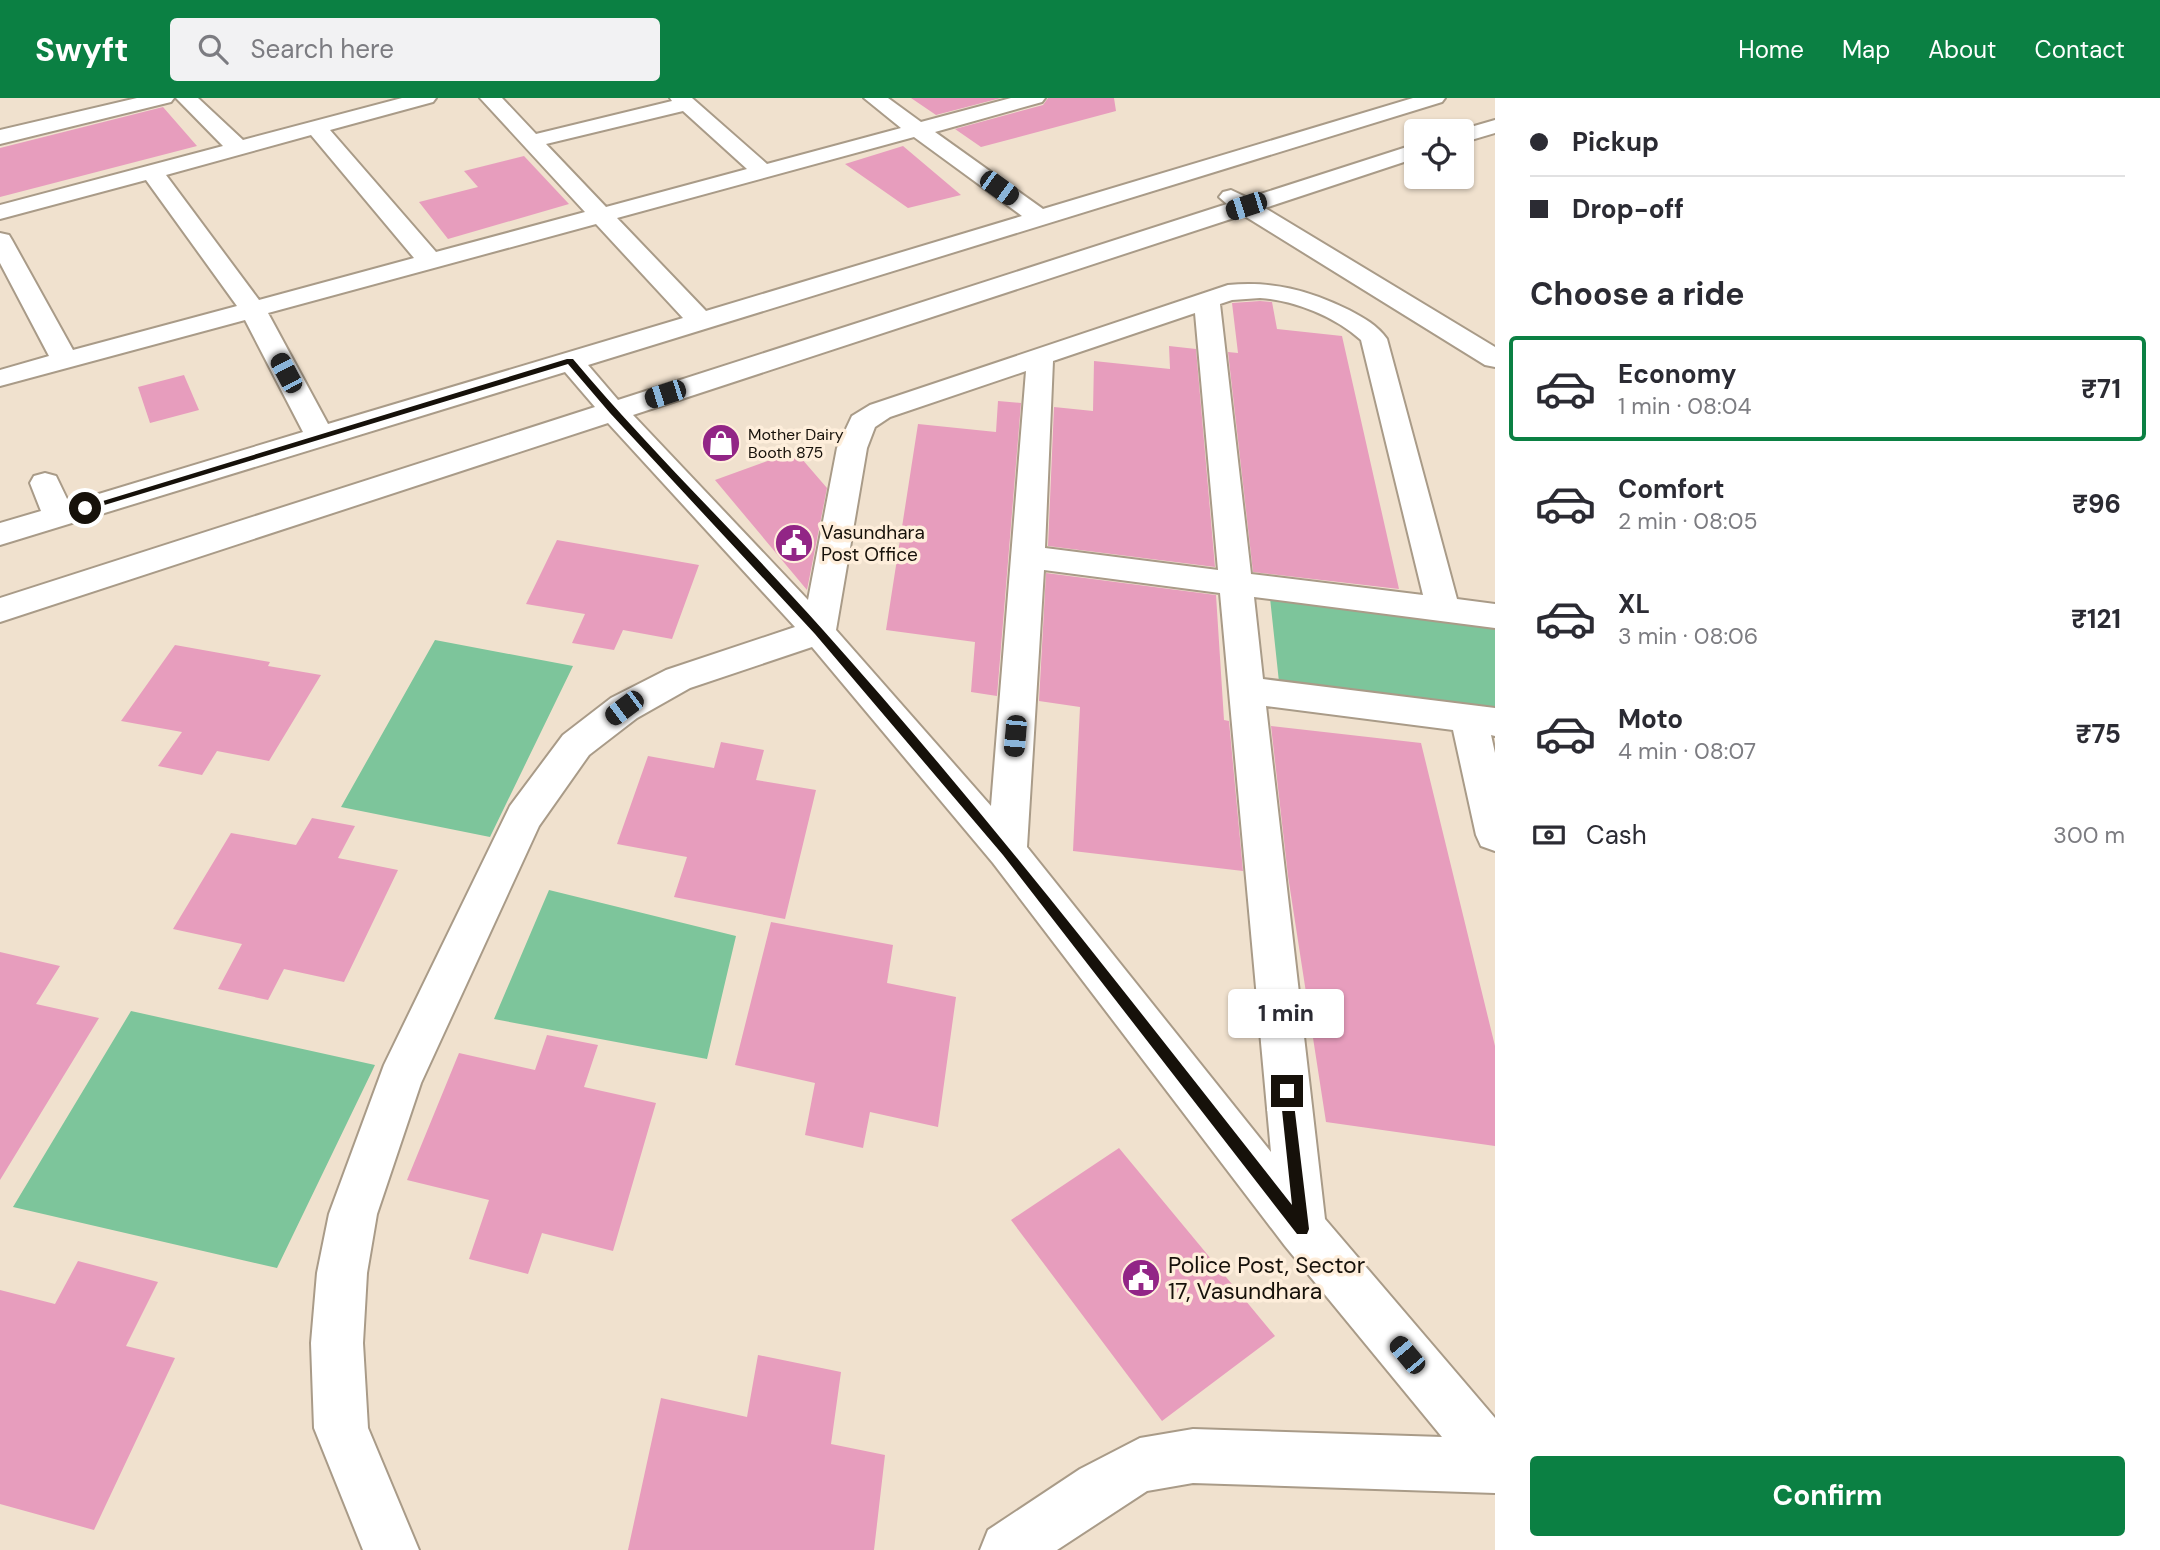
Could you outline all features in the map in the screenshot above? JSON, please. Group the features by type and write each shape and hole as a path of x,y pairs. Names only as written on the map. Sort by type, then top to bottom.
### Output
{"street":[{"path":"8,128 164,98"},
{"path":"186,98 239,149"},
{"path":"0,212 426,98"},
{"path":"490,98 701,321"},
{"path":"874,98 1041,218"},
{"path":"0,378 1035,98"},
{"path":"0,534 1435,98"},
{"path":"532,141 683,101 762,171"},
{"path":"1474,132 1495,126"},
{"path":"317,129 430,261"},
{"path":"0,610 1404,155"},
{"path":"152,172 253,309 320,436"},
{"path":"1190,172 1495,359"},
{"path":"0,240 65,361"},
{"path":"819,632 852,448 862,422 880,411 1228,293 1258,289 1301,296 1362,328 1374,339 1443,610"},
{"path":"1207,301 1302,1229"},
{"path":"1007,851 1029,558 1040,358"},
{"path":"570,361 612,411 819,632 1007,851 1302,1229 1495,1459"},
{"path":"45,483 59,516"},
{"path":"1029,558 1495,616"},
{"path":"391,1550 341,1429 337,1343 342,1273 353,1214 411,1056 524,817 576,745 624,708 678,679 819,632"},
{"path":"1247,691 1482,720 1495,835"},
{"path":"1007,1550 1099,1488 1140,1465 1193,1456 1495,1466"}],"green space":[{"path":"1270,598 1495,621 1495,707 1279,682"},
{"path":"435,640 573,666 490,837 341,807"},
{"path":"549,890 736,936 707,1059 494,1019"},
{"path":"131,1011 375,1065 277,1268 13,1207"}],"building":[{"path":"911,98 1001,98 936,115"},
{"path":"1048,98 1114,98 1116,111 981,147 955,129 1043,105"},
{"path":"163,107 197,146 0,197 0,148"},
{"path":"903,146 961,195 908,208 845,164"},
{"path":"524,156 569,204 448,239 419,202 478,187 464,171"},
{"path":"1272,302 1277,329 1342,336 1399,589 1253,572 1228,352 1238,353 1232,303"},
{"path":"1169,346 1196,349 1215,567 1048,546 1054,407 1093,411 1094,361 1170,369"},
{"path":"184,375 199,410 150,423 138,387"},
{"path":"998,401 1021,403 997,696 971,692 975,642 886,630 918,424 996,432"},
{"name":"Vasundhara Post Office","path":"795,451 827,488 807,590 715,480"},
{"path":"557,540 699,565 672,639 623,630 614,650 572,643 585,614 526,604"},
{"path":"1046,573 1216,595 1224,720 1229,721 1243,871 1073,851 1080,707 1039,701"},
{"path":"175,645 270,662 268,666 321,675 269,761 217,751 202,775 158,766 182,732 121,721"},
{"path":"1271,726 1421,743 1495,1046 1495,1146 1326,1122 1288,876"},
{"path":"721,742 764,750 756,780 816,790 785,919 674,897 687,857 617,844 648,756 714,768"},
{"path":"312,818 355,826 338,858 398,870 344,982 284,969 268,1000 218,989 242,944 173,929 231,833 296,845"},
{"path":"771,922 893,945 887,983 956,997 938,1127 870,1112 863,1148 805,1135 815,1083 735,1065"},
{"path":"0,952 60,966 36,1004 99,1018 0,1180"},
{"path":"547,1035 598,1045 584,1087 656,1103 613,1251 542,1233 528,1274 469,1259 489,1200 407,1180 459,1053 535,1070"},
{"name":"Police Post, Sector 17, Vasundhara","path":"1119,1148 1275,1336 1162,1421 1011,1220"},
{"path":"78,1261 158,1282 126,1346 175,1358 94,1530 0,1504 0,1290 55,1304"},
{"path":"758,1355 841,1372 831,1444 885,1455 874,1550 628,1550 661,1398 747,1417"}],"place":[{"name":"Mother Dairy Booth 875","path":"721,443"},
{"name":"Vasundhara Post Office","path":"794,543"},
{"name":"Police Post, Sector 17, Vasundhara","path":"1141,1278"}],"route":[{"path":"85,508 570,361 612,411 819,632 1007,851 1302,1229 1287,1091"}]}
